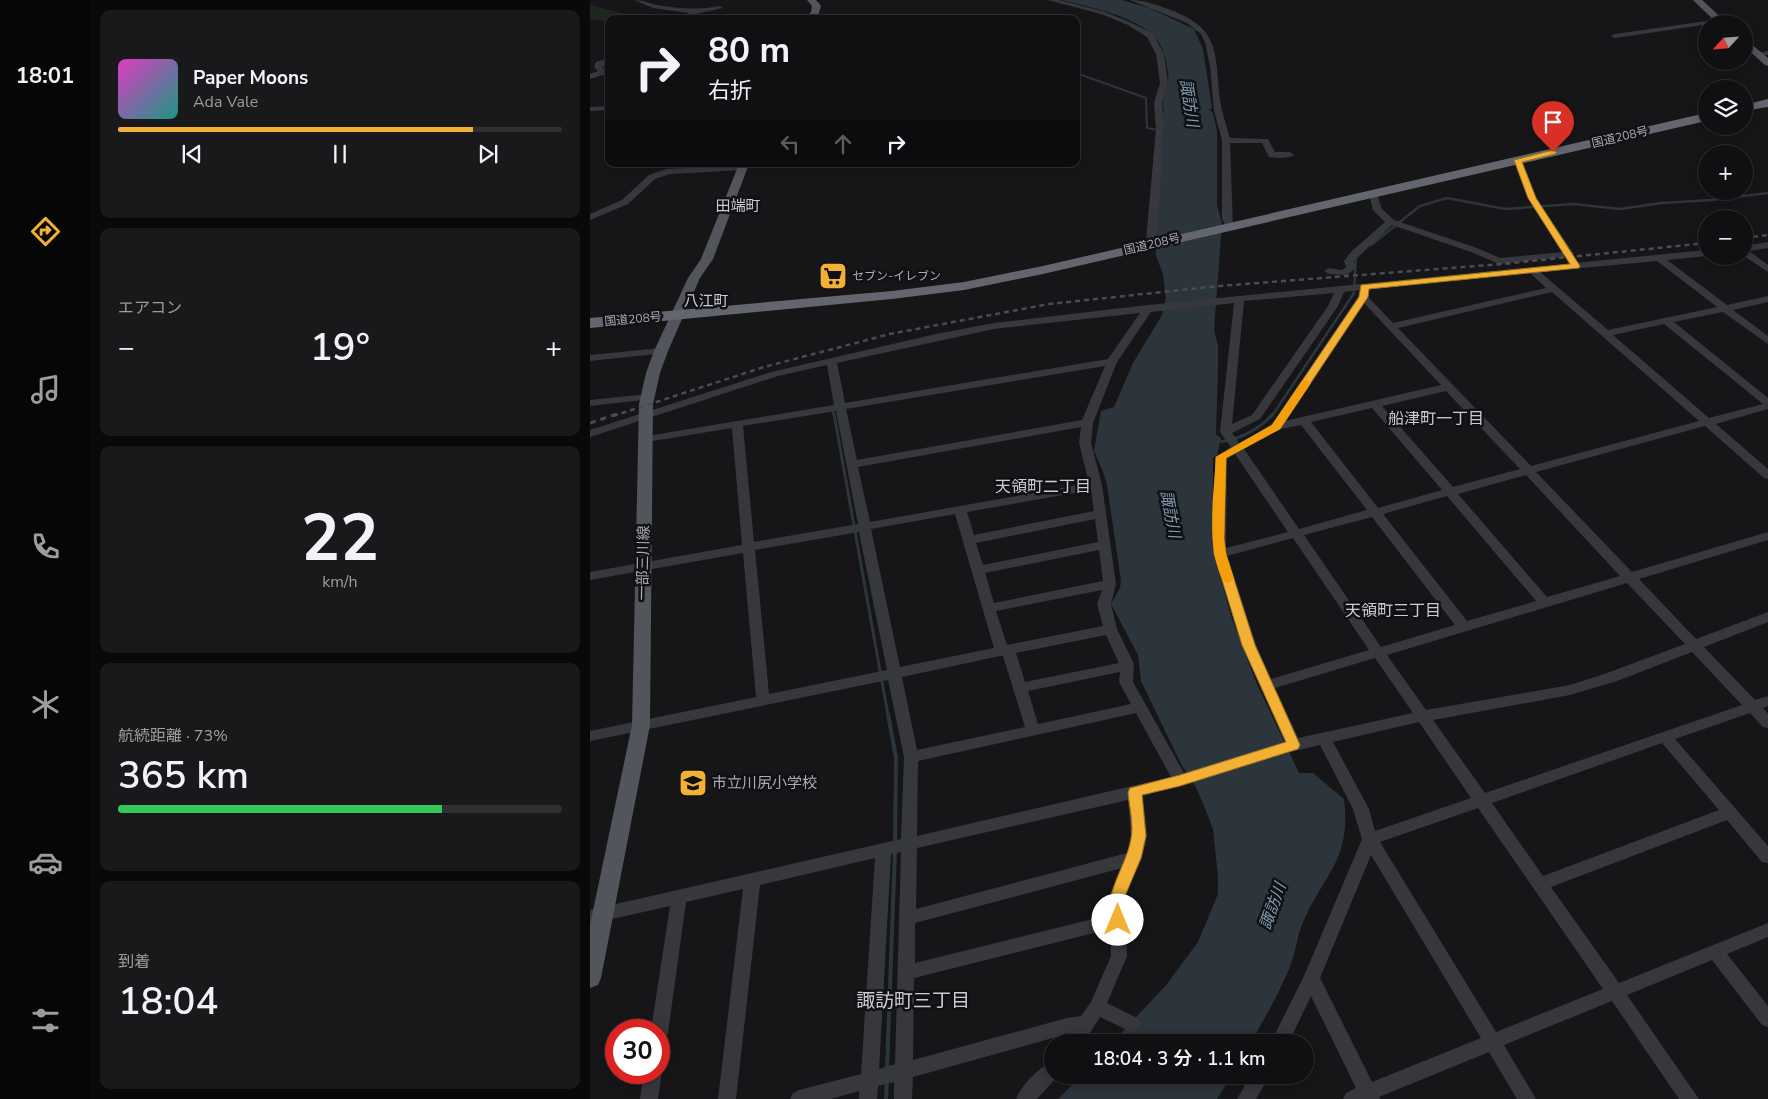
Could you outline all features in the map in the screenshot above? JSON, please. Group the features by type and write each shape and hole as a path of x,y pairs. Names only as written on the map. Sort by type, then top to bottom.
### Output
{"highway":[{"path":"1753,106 1768,103"},
{"name":"国道208号","path":"590,323 863,298 964,286 1698,119"}],"main road":[{"path":"811,0 817,6 812,15"},
{"path":"1697,0 1714,15"},
{"path":"1763,53 1768,63"},
{"name":"一部三川線","path":"590,978 596,916 641,725 648,397 653,373 661,351 694,278 707,259 743,167"}],"street":[{"path":"637,0 653,6 694,12 720,8"},
{"path":"1051,0 1103,14 1130,24 1150,36 1160,54 1164,83 1158,103 1160,129 1150,240 1155,243"},
{"path":"1132,0 1186,21 1198,27 1204,35 1214,71 1218,111 1226,140 1226,227"},
{"path":"1615,36 1698,25"},
{"path":"605,62 599,64 598,67 605,70"},
{"path":"590,78 605,71"},
{"path":"590,109 605,108"},
{"path":"1226,140 1265,141 1272,156 1290,155"},
{"path":"1518,160 1532,198 1576,266"},
{"path":"590,217 624,202 652,177 671,167"},
{"path":"1373,194 1375,208 1380,215 1391,222 1474,250 1499,261 1569,254"},
{"path":"1329,271 1344,273 1351,268 1349,261 1355,253 1391,222"},
{"path":"1753,248 1768,245"},
{"path":"590,434 775,374 831,360 994,326 1148,308 1340,289 1364,292 1576,266 1698,254"},
{"path":"1660,258 1768,341"},
{"path":"1753,258 1768,270"},
{"path":"1533,271 1768,475"},
{"path":"1226,432 1256,417 1333,306 1340,289"},
{"path":"1391,326 1553,289"},
{"path":"1364,292 1391,326 1526,471 1768,723"},
{"path":"1276,427 1364,292"},
{"path":"1238,299 1226,432 1424,716 1538,884 1690,1099"},
{"path":"1605,334 1768,299"},
{"path":"1148,308 1112,362 1087,423 1085,443 1096,485 1110,584 1104,604 1110,629 1127,666 1126,682 1183,779"},
{"path":"1666,321 1768,404"},
{"path":"590,358 661,351"},
{"path":"831,360 842,406 864,527 911,757 903,1099"},
{"path":"647,438 1112,362"},
{"path":"1292,745 1249,645 1220,554 1218,539 1221,457 1276,427 1448,387"},
{"path":"590,402 648,397"},
{"path":"1376,404 1544,602"},
{"path":"1220,554 1768,404"},
{"path":"1304,421 1463,626"},
{"path":"737,423 763,700"},
{"path":"853,464 1087,423"},
{"path":"590,576 1096,485"},
{"path":"960,510 989,608 1020,688 1033,730"},
{"path":"969,540 1100,514"},
{"path":"1266,686 1377,651 1768,536"},
{"path":"978,570 1104,545"},
{"path":"989,608 1110,584"},
{"path":"596,916 1135,792 1292,745 1424,716 1570,690 1768,617"},
{"path":"590,736 1110,629"},
{"path":"1020,688 1127,666"},
{"path":"1284,1034 1311,978 1370,839 1482,802 1768,701"},
{"path":"911,757 1140,707"},
{"path":"1665,737 1768,857"},
{"path":"1324,739 1362,809 1370,839 1527,1099"},
{"path":"1079,1034 1097,1007 1119,956 1117,896 1134,858 1139,836 1135,792"},
{"path":"1538,884 1729,813"},
{"path":"869,1090 883,850"},
{"path":"908,918 1134,858"},
{"path":"727,1099 752,881"},
{"path":"661,1019 679,897"},
{"path":"906,973 1118,920"},
{"path":"1352,1099 1370,1095 1492,1041 1768,930"},
{"path":"1715,951 1768,1019"},
{"path":"1311,978 1370,1095"},
{"path":"1097,1007 1131,1024"},
{"path":"799,1099 869,1090 904,1071 1067,1026 1087,1023"},
{"path":"1026,1099 1044,1079"},
{"path":"649,1099 651,1084"},
{"path":"1246,1099 1255,1084"}],"shaded area":[{"path":"590,4 628,15 605,15 605,21 590,19"}],"water":[{"name":"諏訪川","path":"1061,0 1122,0 1149,8 1194,29 1203,49 1212,108 1209,110 1213,113 1217,131 1217,205 1222,223 1214,330 1218,345 1216,435 1221,438 1217,455 1213,458 1213,551 1232,619 1256,682 1299,773 1313,773 1344,799 1344,837 1340,851 1335,864 1304,920 1286,977 1256,1034 1120,1034 1167,984 1198,942 1218,894 1218,877 1213,829 1205,808 1196,787 1181,764 1141,681 1138,655 1111,604 1120,588 1121,581 1107,485 1094,451 1101,411 1114,407 1133,363 1162,315 1166,298 1163,274 1156,256 1155,238 1164,132 1162,131 1160,114 1164,112 1163,102 1168,77 1161,46 1148,31 1125,18"},
{"path":"1073,1084 1226,1084 1217,1099 1058,1099"}],"waterway":[{"path":"1080,74 1146,98 1147,128 1169,132"},
{"path":"1371,245 1420,206 1447,198 1505,209 1573,204 1620,209 1661,203 1711,200 1768,193"},
{"path":"1272,416 1354,293 1356,257"},
{"path":"833,411 834,416"},
{"path":"834,414 888,715"},
{"path":"1216,442 1247,434 1273,414"},
{"path":"888,714 896,758 895,844"},
{"path":"887,1068 895,850"},
{"path":"886,1099 887,1080"}],"railway":[{"path":"1753,237 1768,235"},
{"path":"613,416 764,367 890,334 1049,304 1219,286 1502,264 1698,244"},
{"path":"590,423 617,414"}],"slow traffic":[{"path":"1228,579 1220,554 1218,539 1221,457 1276,427 1306,383"}],"place":[{"name":"セブン-イレブン","path":"833,276"},
{"name":"市立川尻小学校","path":"693,783"}],"district":[{"name":"田端町","path":"738,206"},
{"name":"八江町","path":"706,301"},
{"name":"船津町一丁目","path":"1436,418"},
{"name":"天領町二丁目","path":"1043,486"},
{"name":"天領町三丁目","path":"1393,610"},
{"name":"諏訪町三丁目","path":"913,1000"}],"route":[{"path":"1118,920 1117,896 1134,858 1139,836 1135,792 1294,745 1268,691 1249,645 1220,554 1218,539 1221,457 1276,427 1364,297 1364,287 1576,266 1532,198 1518,160 1553,152"}]}
